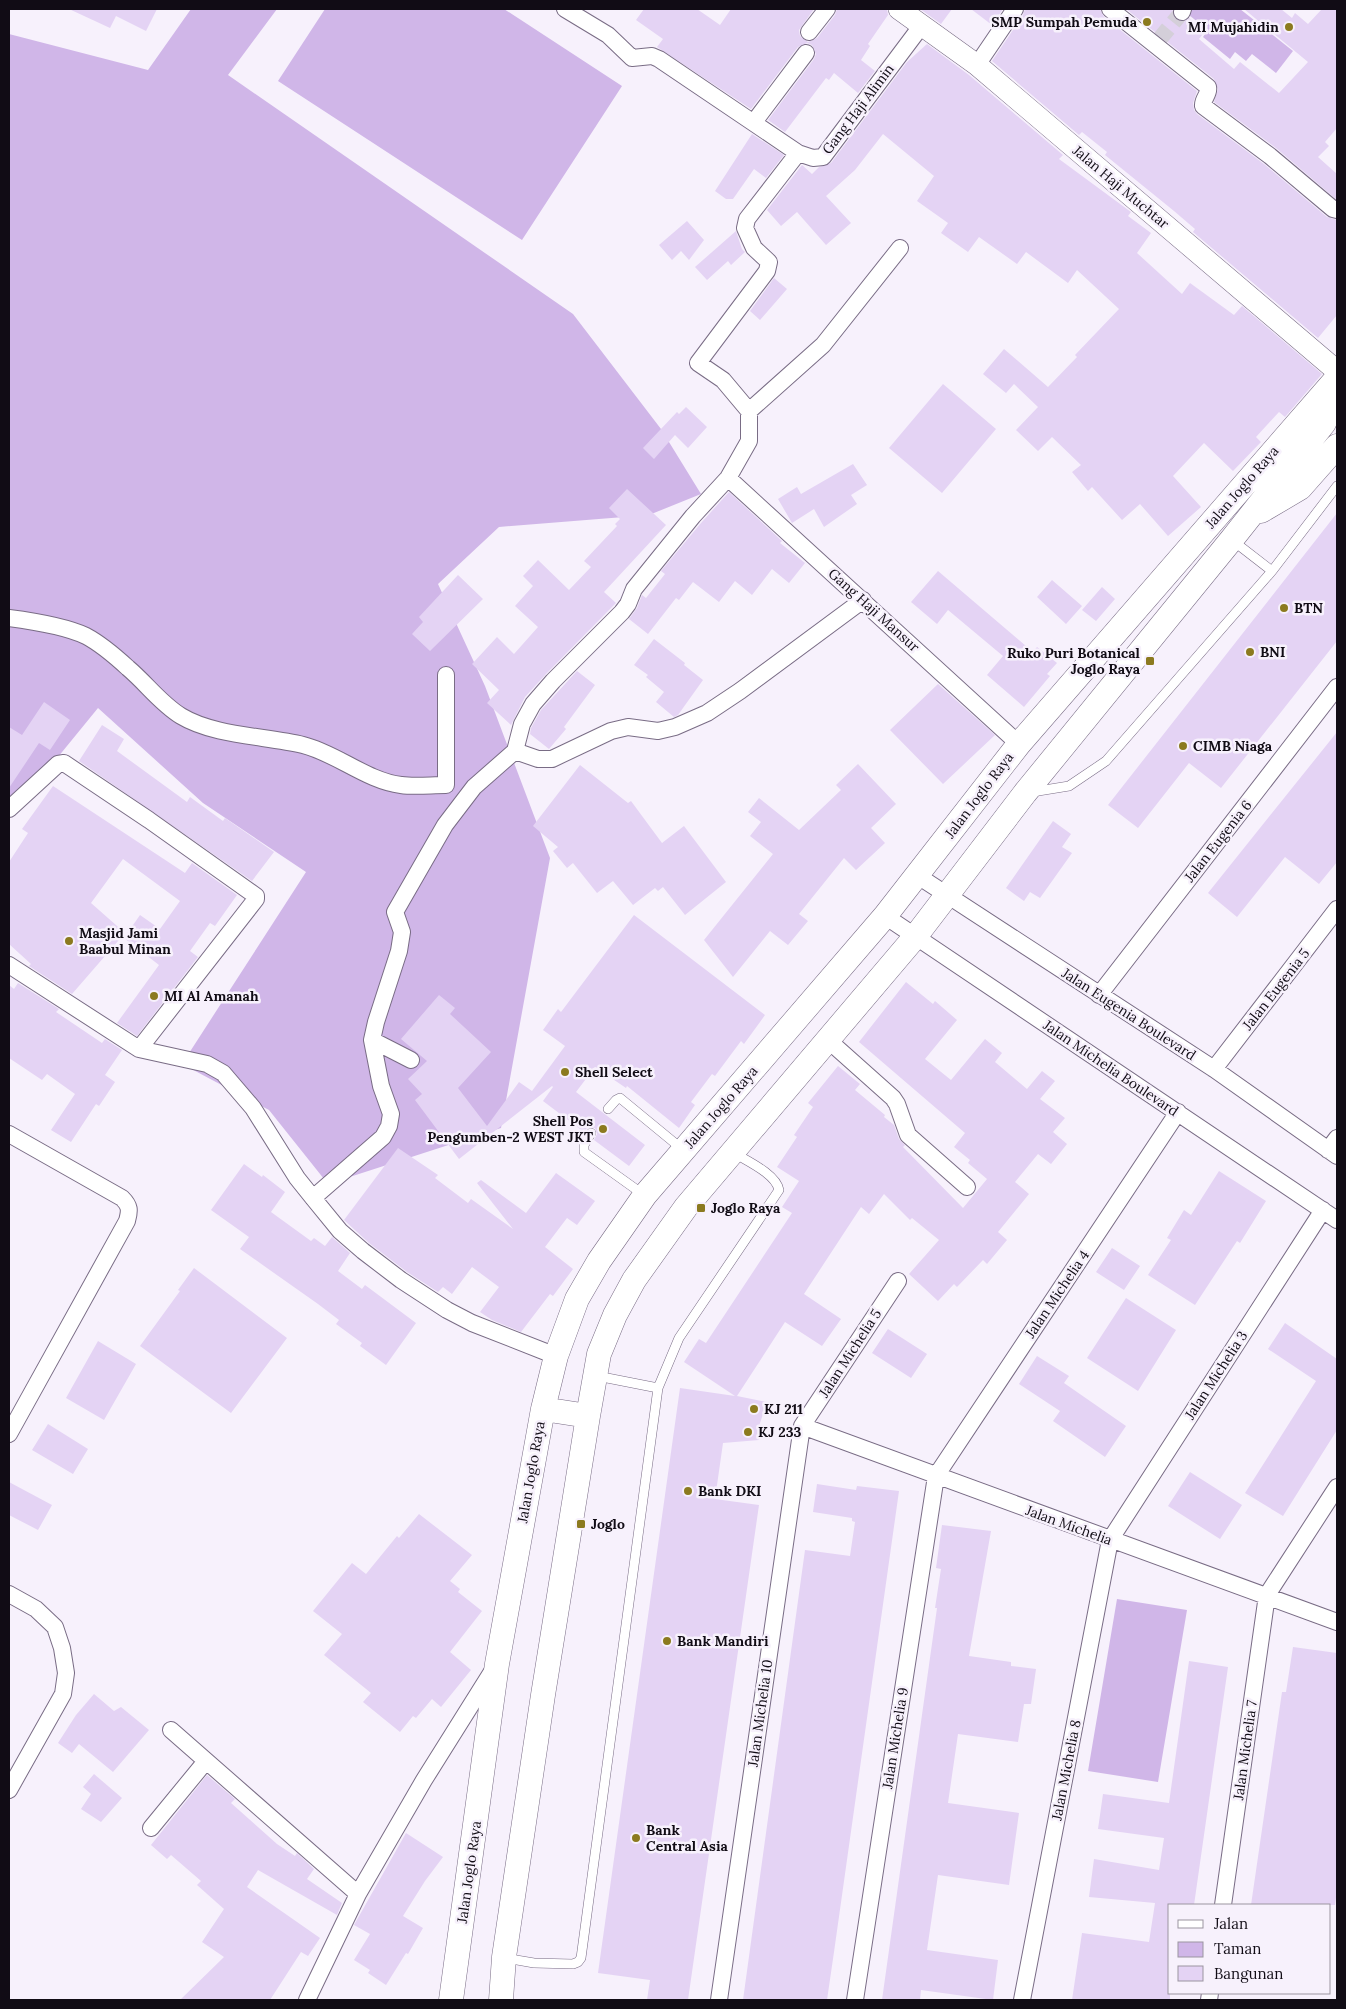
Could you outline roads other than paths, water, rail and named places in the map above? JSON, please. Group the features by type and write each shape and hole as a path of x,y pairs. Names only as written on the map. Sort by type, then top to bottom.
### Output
{"main road":[{"name":"Jalan Joglo Raya","path":"451,2000 497,1664 543,1408 556,1356 577,1299 598,1261 645,1195 886,916 1019,744 1337,378"},
{"name":"Jalan Joglo Raya","path":"501,2000 504,1958 543,1695 588,1416 599,1354 614,1315 634,1280 686,1207 915,937 1024,793 1232,540 1324,423 1337,394"},
{"path":"1248,518 1300,488 1337,446"},
{"path":"543,1408 588,1416"}],"street":[{"path":"313,1198 383,1137 389,1126 391,1114 381,1086 372,1040 399,951 402,932 395,912 445,825 474,787 515,751 522,724 533,704 553,681 622,612 628,604 634,589 693,516 728,478 749,441 749,412 724,380 698,363 767,271 769,262 754,248 745,224 798,153 659,59 652,56 632,58 608,35 565,9"},
{"path":"809,32 827,9"},
{"name":"Jalan Haji Muchtar","path":"899,9 977,65 1337,371"},
{"path":"977,65 1015,9"},
{"path":"1110,9 1157,43 1208,86 1209,92 1203,102 1203,106 1270,156 1333,209 1337,210"},
{"name":"Gang Haji Alimin","path":"798,153 812,158 823,157 922,24"},
{"path":"754,122 806,53"},
{"path":"749,412 823,345 900,248"},
{"name":"Gang Haji Mansur","path":"728,478 1019,744"},
{"path":"515,751 538,759 552,759 611,731 628,727 658,731 675,727 707,713 740,691 862,600"},
{"path":"9,618 36,621 84,636 99,644 129,669 158,700 182,716 202,726 304,745 328,754 376,777 400,785 474,787"},
{"path":"446,675 446,785"},
{"name":"Jalan Eugenia 6","path":"1100,995 1337,687"},
{"path":"9,808 58,764 64,763 149,820 256,896 256,899 139,1049"},
{"name":"Jalan Eugenia Boulevard","path":"918,876 1334,1148"},
{"name":"Jalan Eugenia 5","path":"1214,1069 1337,909"},
{"name":"Jalan Michelia Boulevard","path":"886,916 1337,1220"},
{"path":"9,965 139,1049 207,1064 223,1073 253,1108 286,1161 313,1198 340,1231 363,1251 419,1293 472,1323 556,1356"},
{"path":"372,1040 411,1060"},
{"path":"828,1040 893,1098 908,1134 967,1187"},
{"name":"Jalan Michelia 4","path":"936,1476 1178,1112"},
{"path":"9,1134 122,1198 130,1209 127,1221 9,1434"},
{"name":"Jalan Michelia 3","path":"1110,1540 1323,1210"},
{"name":"Jalan Michelia 5","path":"802,1426 898,1281"},
{"name":"Jalan Michelia","path":"802,1426 1337,1622"},
{"name":"Jalan Michelia 10","path":"719,2000 802,1426"},
{"name":"Jalan Michelia 9","path":"855,2000 936,1476"},
{"path":"1267,1595 1337,1486"},
{"name":"Jalan Michelia 8","path":"1022,2000 1110,1540"},
{"path":"9,1594 36,1609 54,1627 62,1648 66,1673 63,1694 9,1790"},
{"name":"Jalan Michelia 7","path":"1223,1904 1267,1595"},
{"path":"307,2000 358,1894 424,1780 497,1664"},
{"path":"172,1730 358,1894"},
{"path":"151,1828 206,1761"}],"lane":[{"path":"1024,793 1069,786 1106,761 1272,571 1337,486"},
{"path":"1232,540 1272,571"},
{"path":"608,1109 620,1098 683,1150"},
{"path":"591,1134 584,1145 584,1152 645,1195"},
{"path":"504,1958 534,1963 573,1964 581,1958 658,1388 679,1338 779,1190 778,1184 762,1169 732,1152"},
{"path":"595,1376 658,1388"}],"tunnel":[{"path":"1158,41 1182,12"}],"place":[{"name":"SMP Sumpah Pemuda","path":"1147,22"},
{"name":"MI Mujahidin","path":"1289,27"},
{"name":"BTN","path":"1284,608"},
{"name":"BNI","path":"1250,652"},
{"name":"Ruko Puri Botanical Joglo Raya","path":"1150,661"},
{"name":"CIMB Niaga","path":"1183,746"},
{"name":"Masjid Jami Baabul Minan","path":"69,941"},
{"name":"MI Al Amanah","path":"154,996"},
{"name":"Shell Select","path":"565,1072"},
{"name":"Shell Pos Pengumben-2 WEST JKT","path":"603,1129"},
{"name":"Joglo Raya","path":"701,1208"},
{"name":"KJ 211","path":"754,1409"},
{"name":"KJ 233","path":"748,1432"},
{"name":"Bank DKI","path":"688,1491"},
{"name":"Joglo","path":"581,1524"},
{"name":"Bank Mandiri","path":"667,1641"},
{"name":"Bank Central Asia","path":"636,1838"}]}
